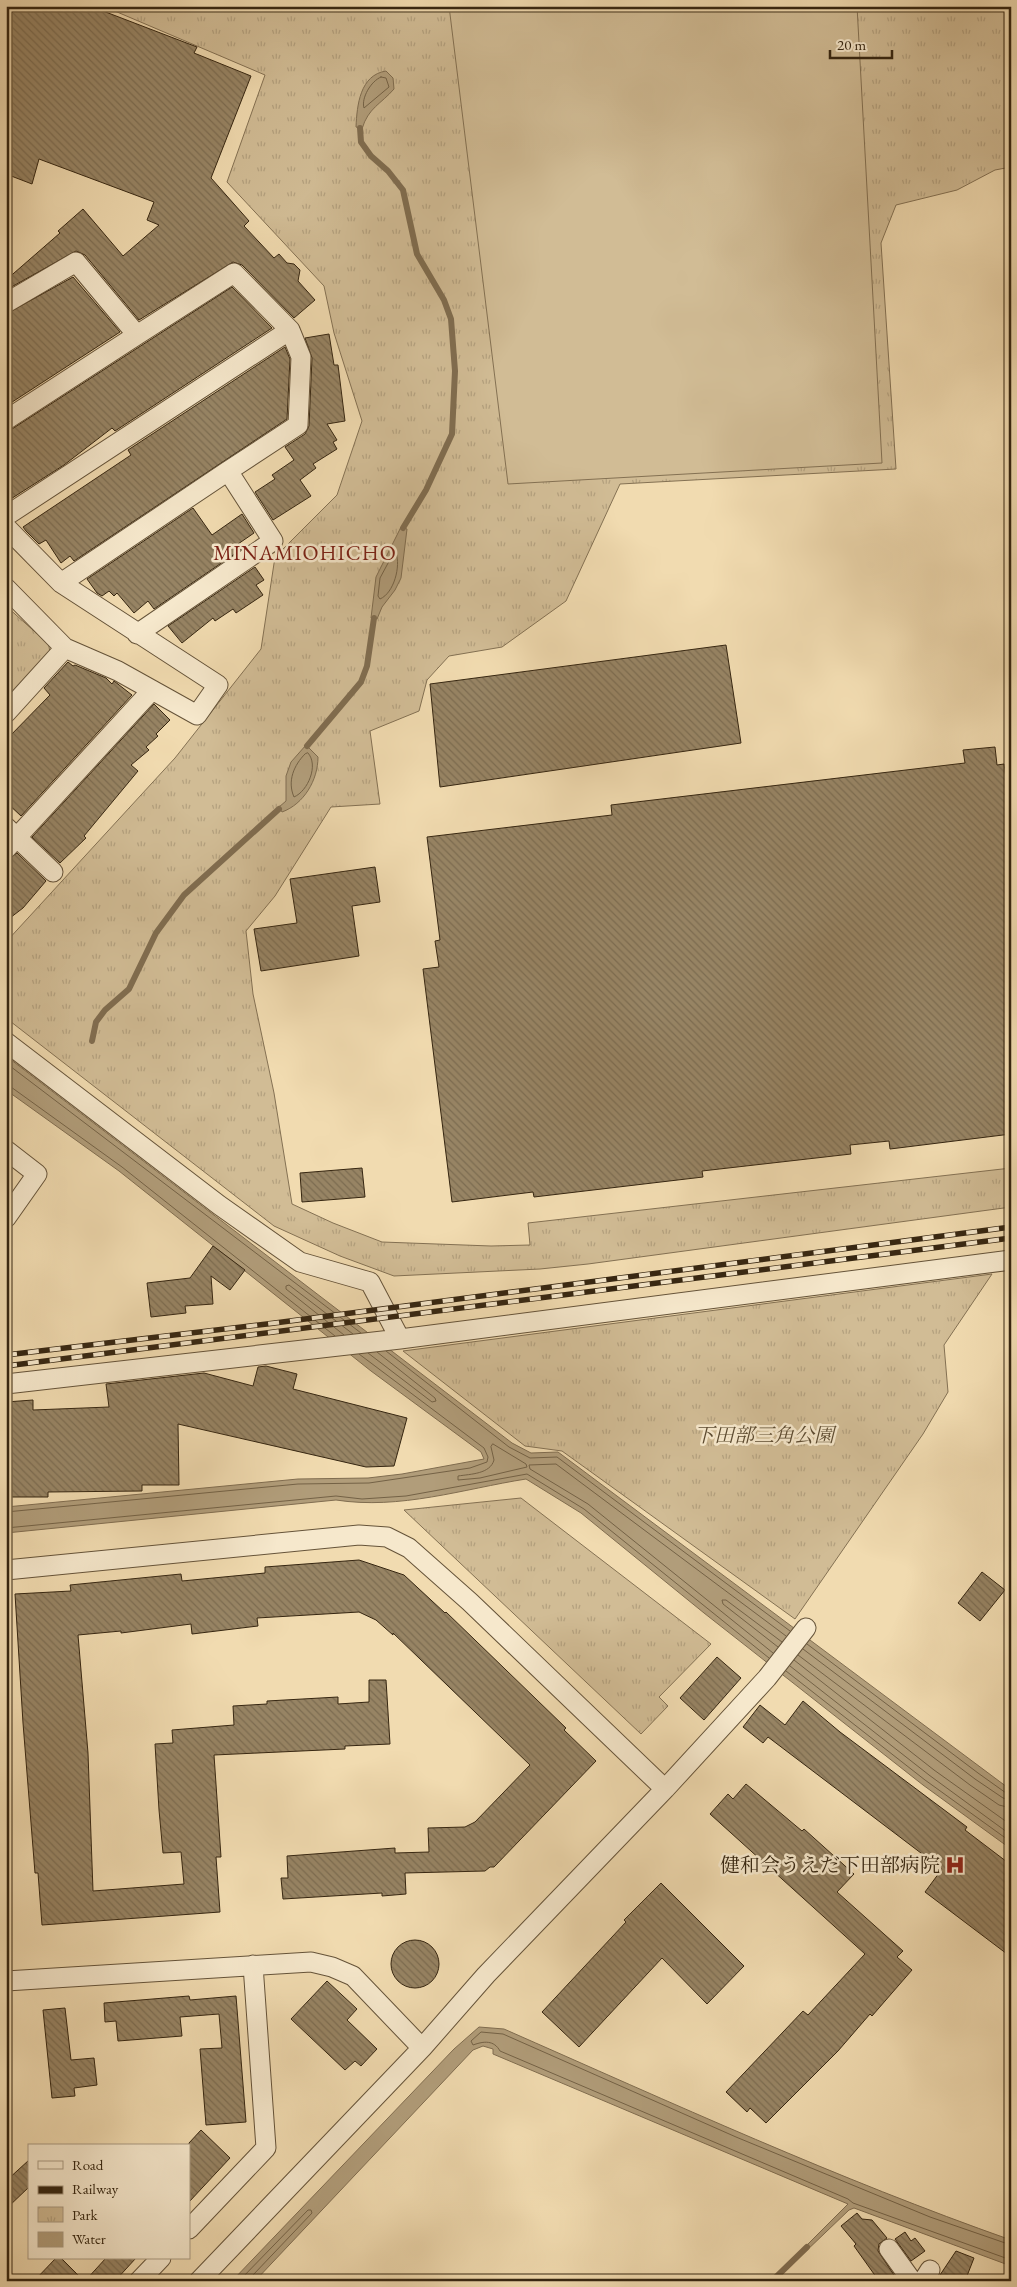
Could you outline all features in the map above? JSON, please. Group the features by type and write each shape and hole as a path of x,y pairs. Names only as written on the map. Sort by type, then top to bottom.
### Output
{"street":[{"path":"6,303 76,262 137,335"},
{"path":"6,420 234,273 290,330 300,357 298,425 61,583"},
{"path":"6,516 290,330"},
{"path":"137,634 273,541 228,470"},
{"path":"6,527 61,583 218,685 197,716 118,672 65,648 6,588"},
{"path":"6,713 65,648"},
{"path":"53,872 10,838 152,690"},
{"path":"6,1042 219,1205 300,1262 370,1282 400,1339"},
{"path":"6,1150 37,1174 6,1218"},
{"path":"6,1384 400,1339 1011,1260"},
{"path":"6,1570 359,1535 387,1536 409,1548 470,1602 665,1789"},
{"path":"199,2281 422,2048 486,1975 665,1789 766,1678 806,1628"},
{"path":"6,1981 311,1962 332,1967 353,1976 422,2048"},
{"path":"190,2228 266,2148 253,1965"},
{"path":"889,2249 912,2281"},
{"path":"139,2281 159,2260"}],"green space":[{"path":"103,6 1011,6 1011,167 995,170 957,190 896,205 881,243 896,469 620,484 566,601 502,647 449,656 427,680 419,711 370,731 380,804 331,807 275,896 246,931 253,994 274,1093 292,1204 333,1223 382,1242 491,1246 530,1245 528,1223 1011,1168 1011,1207 588,1264 540,1269 394,1276 340,1256 274,1226 6,1018 6,942 175,758 261,649 275,557 337,495 362,421 334,333 324,286 227,182 265,75"},
{"path":"449,6 857,6 882,463 508,484"},
{"path":"6,606 34,631 48,640 50,653 6,701"},
{"name":"下田部三角公園","path":"992,1274 944,1345 948,1392 923,1434 795,1619 562,1451 525,1446 403,1351"},
{"path":"521,1498 711,1644 659,1697 668,1706 641,1734 404,1510"}],"water":[{"path":"386,71 393,78 394,89 371,111 362,129 356,127 357,110 365,85 370,78"},
{"path":"401,527 407,529 401,578 395,590 382,607 377,619 371,618 376,577"},
{"path":"306,745 318,757 315,774 303,797 282,812 279,807 286,801 286,776 291,762"},
{"path":"6,1056 512,1443 531,1453 558,1452 1011,1790 1011,1849 923,1785 704,1613 581,1513 526,1479 408,1500 360,1502 336,1500 6,1533 6,1507 298,1479 368,1478 402,1474 484,1459 481,1452 371,1371 119,1171 6,1090"},
{"path":"479,2027 504,2029 819,2166 882,2192 1011,2240 1011,2266 854,2208 849,2210 803,2254 801,2251 848,2204 493,2054 493,2049 483,2046 473,2050 255,2281 232,2281 454,2049"}],"building":[{"path":"6,6 90,6 197,47 194,53 251,76 211,178 249,221 244,226 274,258 279,254 287,263 294,264 300,270 298,281 315,300 294,318 242,265 233,262 139,320 85,255 76,251 6,290 6,280 60,233 58,231 83,209 123,256 159,225 147,220 154,202 39,159 32,184 6,174"},
{"path":"73,277 120,332 6,406 6,314"},
{"path":"232,287 272,328 115,431 112,428 64,465 6,502 6,431 12,429"},
{"path":"329,334 334,365 338,365 345,421 327,424 337,440 333,442 337,449 313,464 316,468 300,480 311,496 273,520 255,492 275,479 272,475 294,460 285,447 305,434 309,426 312,358 305,338"},
{"path":"285,347 290,359 287,419 74,561 70,556 61,563 46,540 39,544 23,527 131,455 128,450"},
{"path":"193,508 212,535 242,514 254,533 238,544 242,549 154,609 148,601 134,613 117,593 114,596 109,591 102,596 97,593 87,579"},
{"path":"255,567 264,580 256,585 263,595 236,613 233,609 215,621 213,618 182,643 168,626"},
{"path":"726,645 741,743 440,787 430,684"},
{"path":"68,662 73,666 75,665 106,678 112,684 114,681 132,695 21,816 6,802 6,740 50,695 44,688"},
{"path":"154,704 170,720 156,734 158,736 146,747 149,750 131,765 138,771 84,836 86,838 60,863 32,837"},
{"path":"995,747 997,765 1004,764 1011,814 1011,1134 890,1149 889,1141 850,1145 851,1154 702,1171 703,1177 534,1197 533,1192 452,1202 423,969 439,967 435,941 440,940 427,837 612,815 611,805 965,763 963,750"},
{"path":"17,853 46,881 23,908 6,921 6,860"},
{"path":"375,867 380,902 352,906 359,956 261,971 254,929 297,923 290,879"},
{"path":"362,1168 365,1197 302,1202 300,1173"},
{"path":"213,1246 245,1270 230,1290 211,1276 213,1304 185,1306 186,1313 151,1317 147,1283 190,1278"},
{"path":"266,1366 297,1374 293,1389 407,1418 394,1466 366,1467 178,1424 179,1485 142,1485 142,1491 48,1492 48,1497 6,1497 6,1402 33,1400 33,1410 109,1407 106,1384 204,1373 253,1386 258,1367"},
{"path":"359,1560 404,1575 446,1612 566,1728 564,1730 596,1761 494,1867 490,1867 485,1871 405,1873 406,1894 382,1896 382,1893 283,1899 281,1878 288,1878 287,1856 395,1848 395,1853 429,1852 428,1828 465,1827 475,1822 530,1765 393,1633 393,1635 376,1620 359,1612 257,1618 258,1626 192,1634 191,1624 121,1633 121,1631 78,1635 88,1753 93,1891 184,1884 181,1852 163,1853 159,1810 155,1744 173,1743 172,1730 234,1725 233,1706 267,1704 267,1701 338,1697 338,1704 369,1702 369,1680 386,1680 390,1744 345,1746 345,1749 214,1755 221,1857 216,1857 220,1912 42,1925 38,1873 35,1873 15,1594 71,1591 70,1585 181,1574 182,1581 265,1573 265,1567"},
{"path":"982,1572 1005,1590 980,1621 958,1603"},
{"path":"717,1657 741,1678 704,1720 680,1698"},
{"path":"803,1701 840,1732 967,1827 965,1830 1011,1865 1011,1957 925,1892 942,1869 768,1737 763,1743 743,1727 760,1705 785,1725"},
{"path":"746,1784 802,1831 804,1829 854,1874 837,1892 903,1951 897,1957 912,1970 872,2016 870,2014 838,2051 766,2123 750,2108 747,2112 726,2092 803,2011 808,2015 865,1954 710,1814 728,1794 733,1799"},
{"path":"661,1883 744,1966 707,2004 662,1958 579,2047 542,2012 626,1922 624,1920"},
{"path":"415,1940 424,1942 432,1947 437,1955 439,1964 437,1973 432,1981 424,1986 415,1988 406,1986 398,1981 393,1973 391,1964 393,1955 398,1947 406,1942"},
{"path":"327,1981 357,2009 347,2020 377,2049 361,2066 355,2061 345,2070 291,2019"},
{"path":"189,1996 190,2000 236,1996 246,2122 206,2125 200,2049 222,2048 219,2014 180,2017 182,2036 118,2041 116,2021 105,2022 104,2003"},
{"path":"65,2008 71,2060 94,2058 97,2085 74,2088 75,2096 52,2098 43,2010"},
{"path":"201,2130 230,2158 190,2201 190,2144"},
{"path":"28,2161 28,2188 6,2209 6,2181"},
{"path":"857,2213 862,2219 872,2220 887,2238 879,2244 878,2251 898,2281 879,2281 854,2246 856,2244 841,2226"},
{"path":"905,2232 911,2241 915,2238 925,2251 911,2261 895,2239"},
{"path":"956,2251 974,2258 965,2281 936,2281"},
{"path":"54,2260 63,2260 84,2281 34,2281"},
{"path":"104,2260 134,2260 115,2281 85,2281"}],"waterway":[{"path":"360,128 361,142 371,156 388,171 403,190 417,254 444,300 451,319 455,371 452,434 426,490 403,528"},
{"path":"307,746 361,682 367,666 374,618"},
{"path":"92,1041 96,1022 105,1010 129,989 156,933 184,895 279,809"},
{"path":"772,2281 807,2247"}],"railway":[{"path":"6,1355 267,1324 1011,1227"},
{"path":"6,1366 1011,1238"}],"place":[{"name":"健和会うえだ下田部病院","path":"955,1865"}],"district":[{"name":"MINAMIOHICHO","path":"305,553"}]}
